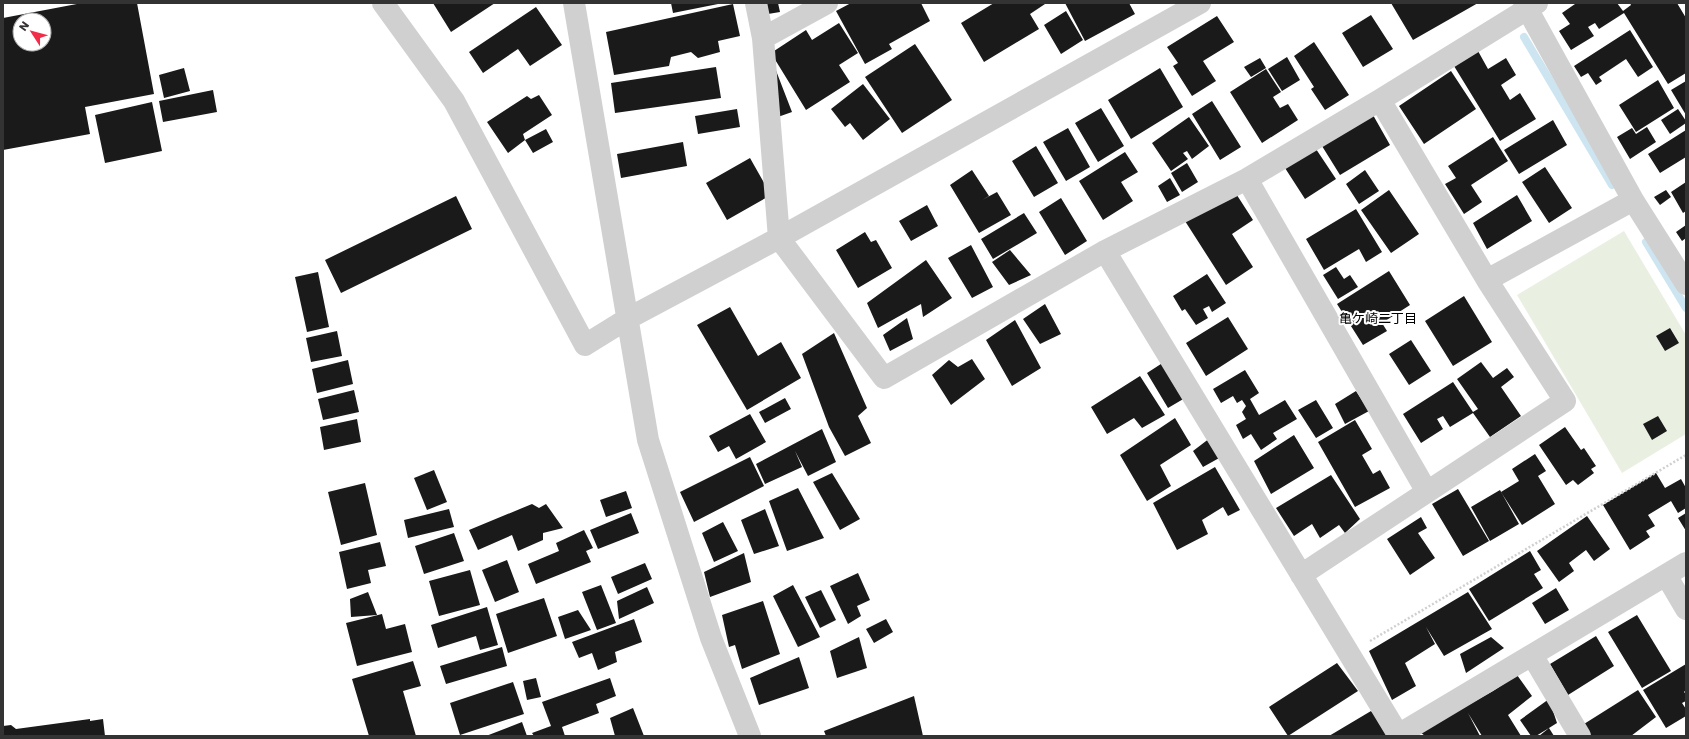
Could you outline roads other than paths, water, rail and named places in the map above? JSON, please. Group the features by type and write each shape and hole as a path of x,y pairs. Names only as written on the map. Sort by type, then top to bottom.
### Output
{"street":[{"path":"383,3 454,101 585,345 627,319 780,238 1200,3"},
{"path":"574,3 648,440 711,638 750,736"},
{"path":"756,3 763,38 780,238 884,378 1105,252 1247,179 1380,100 1530,5 1633,200 1686,284"},
{"path":"763,38 827,3"},
{"path":"1301,575 1565,401 1488,280 1380,100"},
{"path":"1247,179 1427,492"},
{"path":"1488,280 1633,200"},
{"path":"1105,252 1398,736 1686,563"},
{"path":"1666,575 1686,609"},
{"path":"1532,655 1580,736"}],"waterway":[{"path":"1524,37 1612,185"},
{"path":"1646,242 1686,308"}],"district":[{"name":"亀ケ崎二丁目","path":"1378,318"}]}
